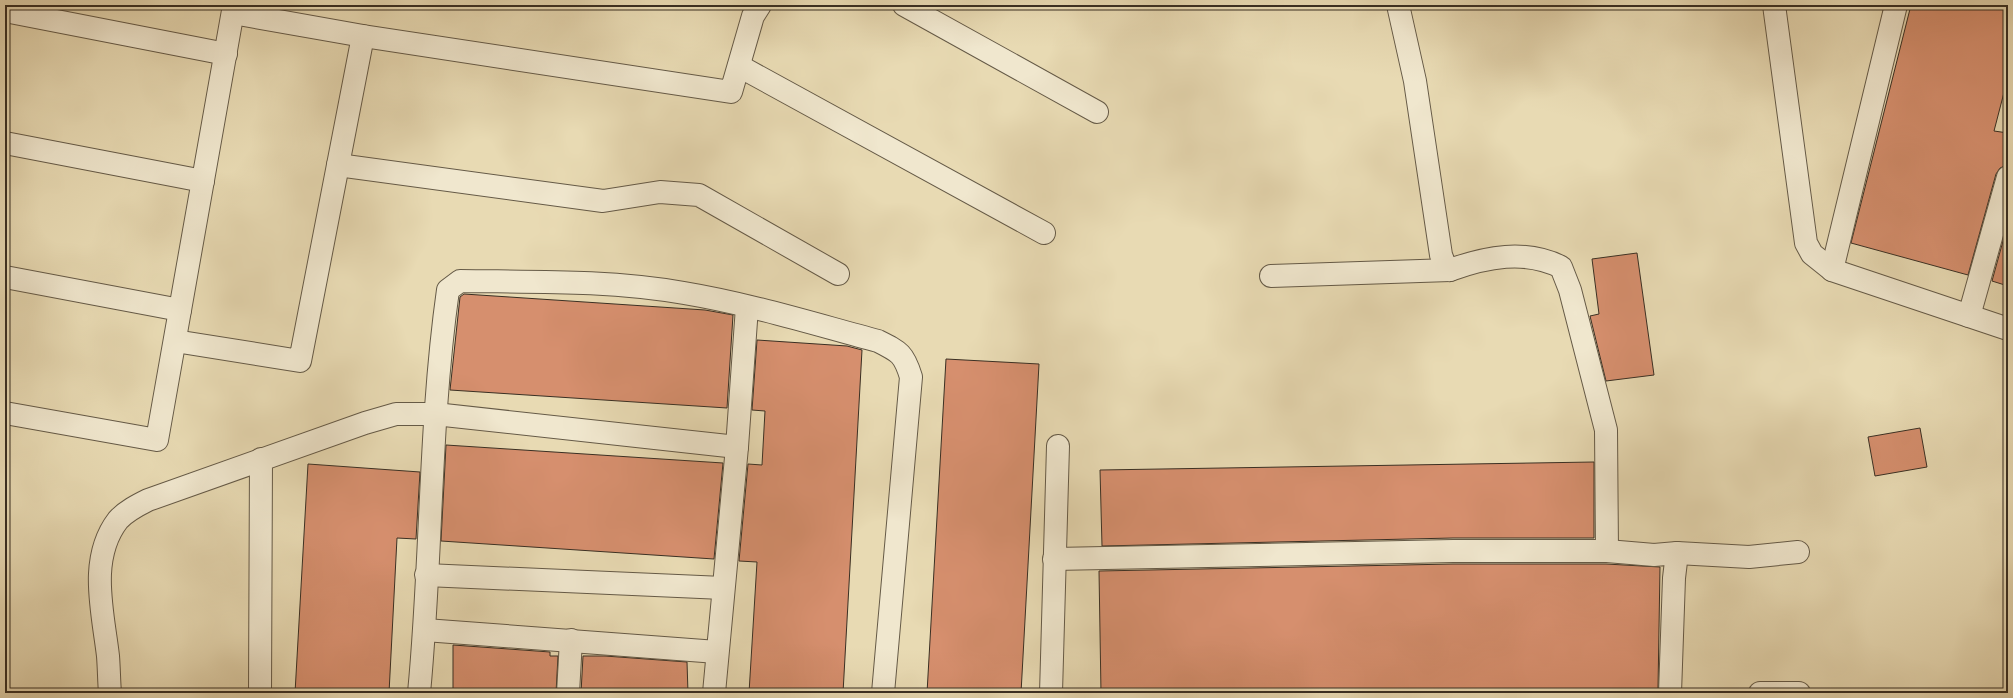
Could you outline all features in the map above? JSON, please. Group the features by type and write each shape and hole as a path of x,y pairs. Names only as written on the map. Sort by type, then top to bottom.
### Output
{"street":[{"path":"5,413 157,440 234,9 363,36 731,92 753,16 760,5"},
{"path":"904,5 1097,112"},
{"path":"1398,5 1415,81 1441,255 1444,263 1450,270"},
{"path":"1774,5 1806,242 1812,254 1832,270 2008,329"},
{"path":"1832,270 1896,5"},
{"path":"5,11 226,54"},
{"path":"175,341 300,361 363,36"},
{"path":"739,66 1044,233"},
{"path":"5,143 203,181"},
{"path":"338,165 604,201 660,192 699,195 838,274"},
{"path":"1969,316 2008,177"},
{"path":"1271,276 1450,270 1472,262 1508,256 1546,259 1561,267 1570,290 1606,430 1607,550"},
{"path":"5,277 180,310"},
{"path":"419,693 425,630 426,575 435,414 448,290 460,281 585,283 684,293 748,307 878,341 896,350 905,359 911,377 883,693"},
{"path":"714,693 737,447 748,307"},
{"path":"110,693 108,656 99,588 102,557 110,535 118,520 132,509 148,500 351,427 396,414 435,414 737,447"},
{"path":"1051,693 1058,446"},
{"path":"260,693 261,459"},
{"path":"1054,559 1453,551 1607,550 1654,555 1678,553 1749,557 1798,552"},
{"path":"1670,693 1674,578 1678,553"},
{"path":"426,575 723,588"},
{"path":"425,630 717,652"},
{"path":"568,693 571,640"},
{"path":"1760,693 1799,693"}],"building":[{"path":"1911,5 2008,5 2008,77 1994,131 2008,133 2008,165 2000,168 1996,174 1968,275 1851,243"},
{"path":"2008,223 2008,286 1992,281"},
{"path":"1637,253 1654,375 1606,381 1590,316 1599,314 1592,259"},
{"path":"464,294 705,310 733,315 727,408 450,390 460,297"},
{"path":"757,340 847,346 862,350 843,693 749,693 757,562 739,561 748,464 762,465 765,411 752,410"},
{"path":"946,359 1039,364 1021,693 927,693"},
{"path":"1920,428 1927,467 1875,476 1868,437"},
{"path":"446,445 723,463 714,559 441,541"},
{"path":"1594,462 1594,538 1453,538 1102,546 1100,470"},
{"path":"308,464 420,472 416,539 397,538 389,693 295,693"},
{"path":"1453,564 1606,564 1660,567 1658,689 1416,693 1101,693 1099,571"},
{"path":"453,645 550,652 550,656 558,656 556,693 453,693"},
{"path":"583,656 605,656 687,662 688,693 581,693"}]}
